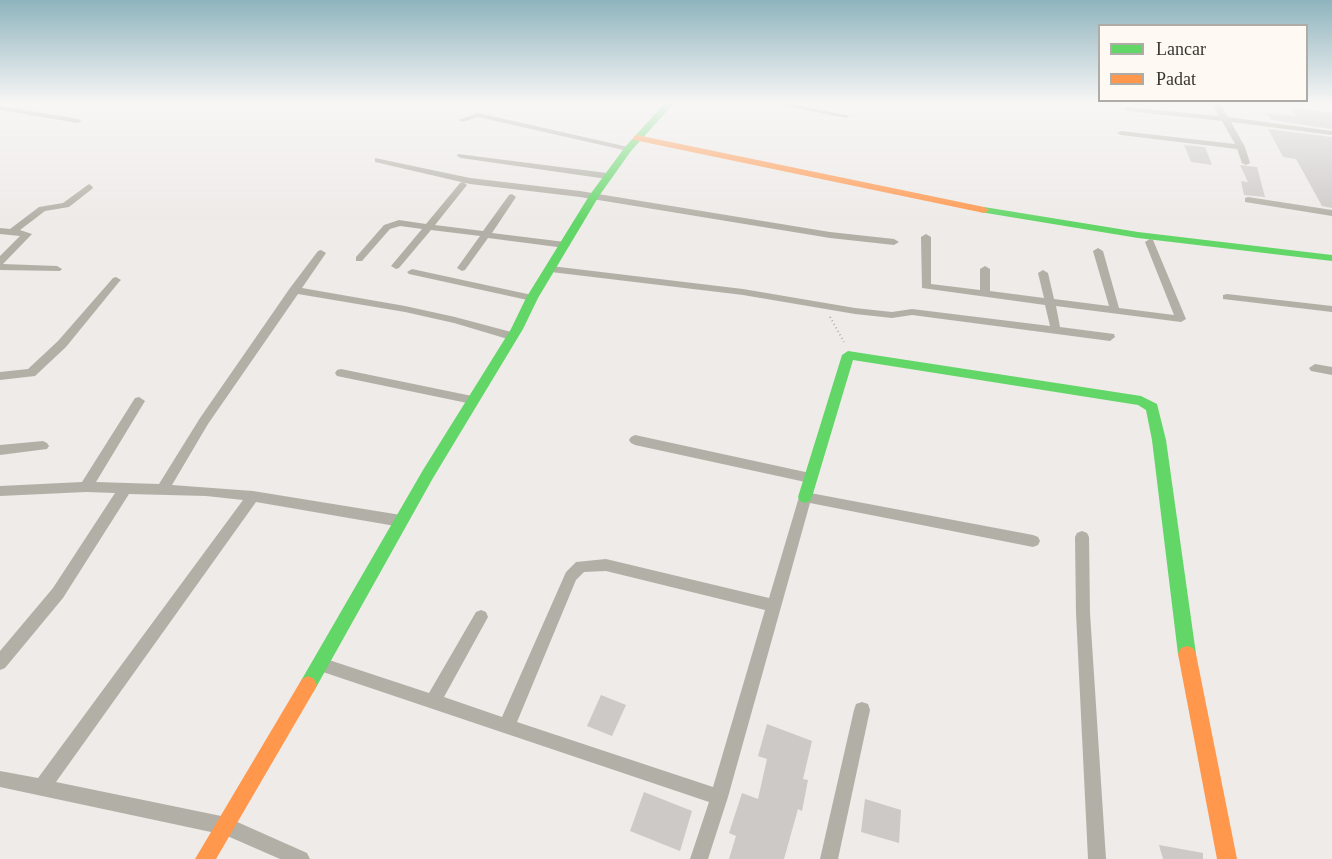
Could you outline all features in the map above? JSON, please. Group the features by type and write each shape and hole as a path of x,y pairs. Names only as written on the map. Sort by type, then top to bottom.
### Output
{"street":[{"path":"205,859 401,521 465,398 517,329 532,298 557,270 565,245 593,196 600,175 632,143"},
{"path":"632,143 1016,217 1138,235 1332,258"},
{"path":"1207,143 1241,147"},
{"path":"1239,143 1246,163"},
{"path":"461,156 600,175"},
{"path":"378,160 470,181 593,196 830,235 894,242"},
{"path":"396,266 463,184"},
{"path":"12,232 42,209 66,205 89,188"},
{"path":"462,268 512,197"},
{"path":"1248,200 1332,213"},
{"path":"359,260 391,224 565,245"},
{"path":"0,231 27,234 0,262"},
{"path":"926,237 926,286 1180,319 1150,242"},
{"path":"1098,251 1115,310"},
{"path":"163,488 204,421 321,253"},
{"path":"0,267 57,269"},
{"path":"985,269 985,294"},
{"path":"557,270 742,292 827,307 892,315 912,312 1110,338"},
{"path":"412,272 532,298"},
{"path":"1043,273 1056,331"},
{"path":"0,376 31,373 62,344 116,280"},
{"path":"294,290 415,311 511,336"},
{"path":"1227,297 1332,309"},
{"path":"699,859 848,355 1141,401 1152,408 1159,440 1191,681 1227,859"},
{"path":"1315,368 1332,371"},
{"path":"341,373 465,398"},
{"path":"86,487 138,401"},
{"path":"635,440 810,478"},
{"path":"0,450 43,446"},
{"path":"0,491 86,487 163,488 253,496 401,521"},
{"path":"0,663 58,593 126,488"},
{"path":"42,787 253,496"},
{"path":"805,497 1033,541"},
{"path":"1082,537 1083,613 1097,859"},
{"path":"507,725 571,576 581,566 606,566 774,606"},
{"path":"433,701 481,617"},
{"path":"320,664 719,797"},
{"path":"829,859 862,711"},
{"path":"0,779 226,826 301,859"}],"path":[{"path":"827,307 835,329 842,335"}],"building":[{"path":"1276,143 1332,143 1332,208 1322,206 1296,159 1283,157"},
{"path":"1184,145 1205,147 1212,165 1191,162"},
{"path":"1240,165 1257,167 1265,197 1244,195 1241,181 1248,182"},
{"path":"601,695 626,705 612,736 587,726"},
{"path":"767,724 812,741 803,779 808,780 802,811 798,809 784,859 729,859 736,836 729,833 742,793 758,799 767,759 758,756"},
{"path":"644,792 692,811 680,851 630,831"},
{"path":"865,799 901,810 899,843 861,832"},
{"path":"1159,845 1203,853 1203,859 1163,859"}],"traffic: fast":[{"path":"308,685 428,474 517,329 532,298 594,196 633,143"},
{"path":"984,210 1138,235 1332,258"},
{"path":"805,497 848,355 1141,401 1152,407 1159,440 1187,654"}],"traffic: slow":[{"path":"662,143 984,210"},
{"path":"1187,654 1227,859"},
{"path":"205,859 308,685"}]}
